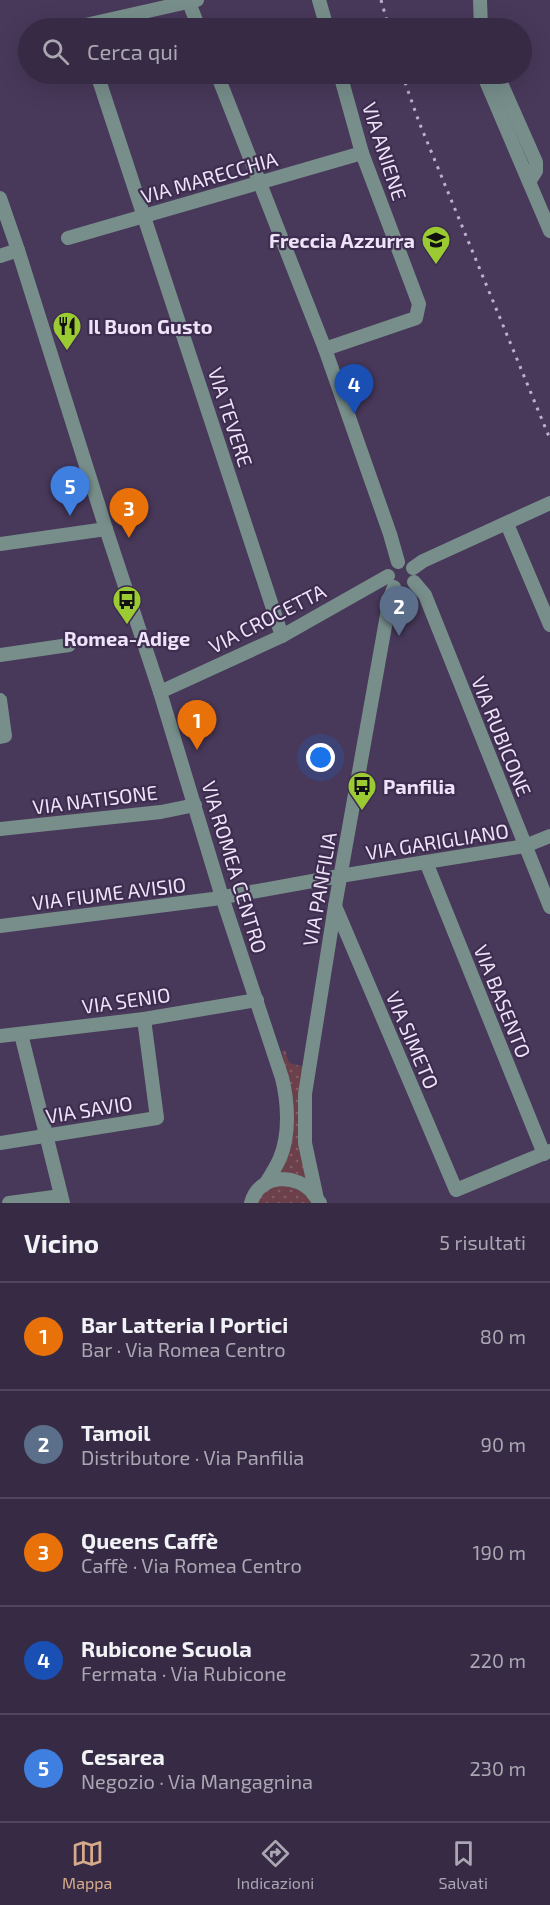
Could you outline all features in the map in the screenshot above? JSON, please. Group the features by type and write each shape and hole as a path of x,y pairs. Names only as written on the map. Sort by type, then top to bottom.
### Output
{"street":[{"path":"319,0 324,18"},
{"path":"480,0 481,18"},
{"path":"122,18 191,1 196,18"},
{"name":"VIA TEVERE","path":"100,84 282,636"},
{"path":"221,84 325,350 398,562"},
{"name":"VIA ANIENE","path":"325,350 416,318 419,304 362,153 343,84"},
{"path":"487,84 550,231"},
{"path":"501,84 536,162 536,171 529,182"},
{"name":"VIA MARECCHIA","path":"68,238 362,153"},
{"name":"VIA ROMEA CENTRO","path":"0,198 160,692 222,897 282,1078 286,1105 283,1148 266,1183 250,1201"},
{"path":"0,256 18,250"},
{"path":"77,533 92,520 97,501"},
{"path":"414,568 423,561 550,503"},
{"path":"0,544 77,533 104,523"},
{"path":"507,524 550,625"},
{"path":"398,562 407,563 414,568 416,575 414,582 407,588 403,590 391,581 391,567 398,562"},
{"name":"VIA CROCETTA","path":"160,692 282,636 391,581"},
{"name":"VIA PANFILIA","path":"319,1202 305,1143 305,1094 340,876 389,605 391,581"},
{"name":"VIA RUBICONE","path":"414,582 425,595 550,907"},
{"path":"0,655 69,645"},
{"path":"0,707 5,736 0,737"},
{"name":"VIA NATISONE","path":"0,830 162,812 195,805"},
{"name":"VIA GARIGLIANO","path":"222,897 525,846 550,836"},
{"name":"VIA BASENTO","path":"426,862 547,1152"},
{"name":"VIA FIUME AVISIO","path":"0,926 222,897"},
{"name":"VIA SIMETO","path":"335,906 456,1190 547,1152"},
{"name":"VIA SENIO","path":"0,1036 144,1018 257,1000"},
{"name":"VIA SAVIO","path":"0,1143 157,1118 144,1018"},
{"path":"9,1203 62,1199 21,1034"},
{"path":"266,1183 275,1179 295,1180 311,1190 319,1202"}],"shaded area":[{"path":"285,1050 289,1063 305,1067 299,1115 299,1146 310,1185 278,1172 289,1090 282,1051"},
{"path":"279,1183 306,1192 312,1203 256,1203 262,1192"}],"railway":[{"path":"381,0 386,18"},
{"path":"406,84 419,122 550,439"}],"place":[{"name":"Freccia Azzurra","path":"436,266"},
{"name":"Il Buon Gusto","path":"67,352"},
{"name":"Rubicone Scuola","path":"354,414"},
{"name":"Cesarea","path":"70,516"},
{"name":"Queens Caffè","path":"129,538"},
{"name":"Romea-Adige","path":"127,626"},
{"name":"Tamoil","path":"399,636"},
{"name":"Bar Latteria I Portici","path":"197,750"},
{"name":"Panfilia","path":"362,812"}]}
